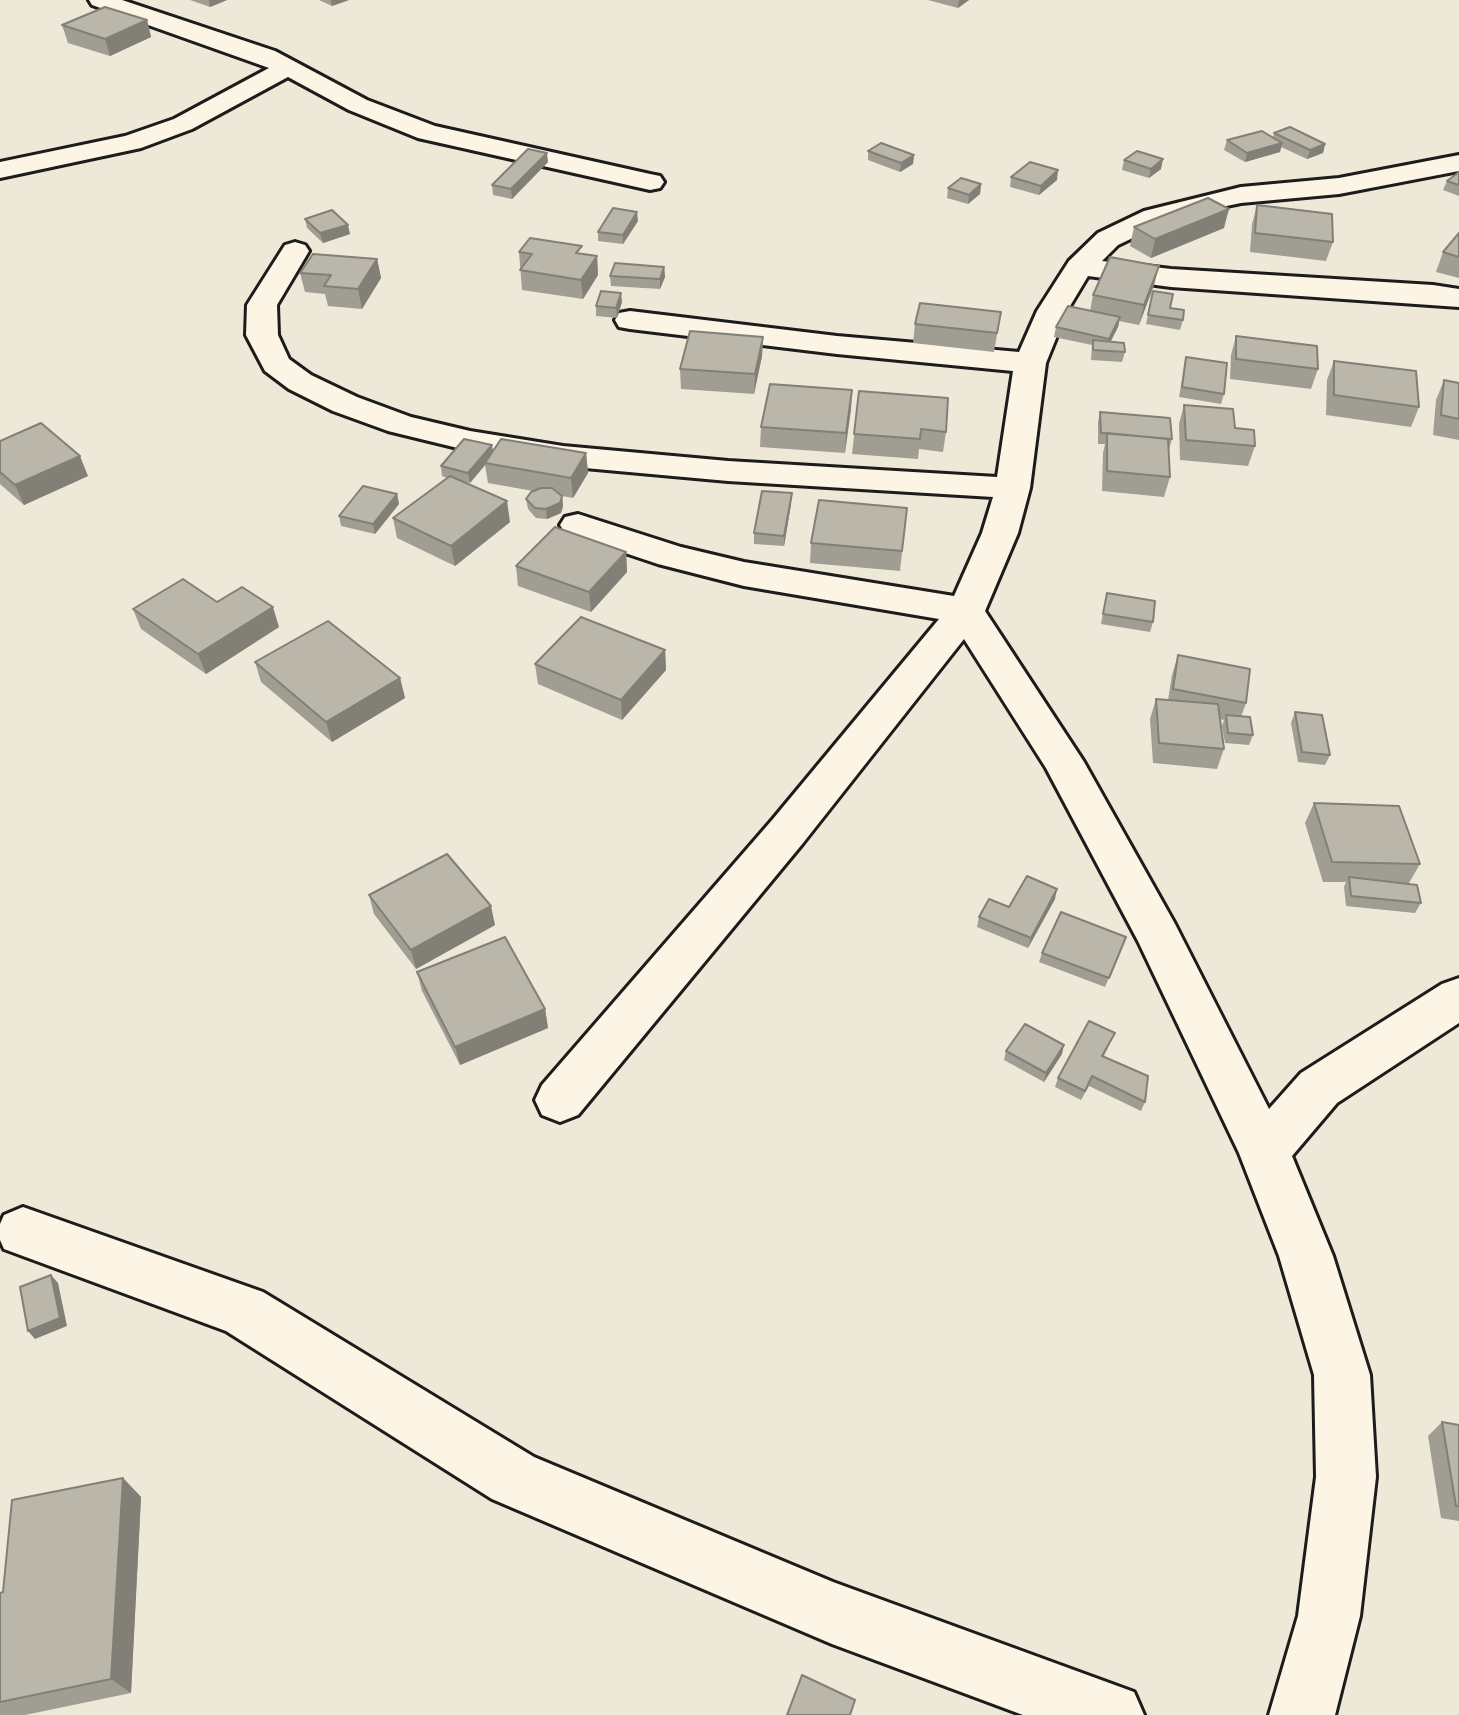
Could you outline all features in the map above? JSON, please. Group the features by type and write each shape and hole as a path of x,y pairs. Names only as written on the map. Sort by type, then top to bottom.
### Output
{"street":[{"path":"100,0 228,41 358,105 427,132 650,182"},
{"path":"0,170 132,142 183,124 287,68"},
{"path":"560,1100 788,831 966,611 1000,533 1013,488 1030,363 1052,311 1079,267 1108,239 1154,217 1196,204 1241,195 1339,186 1459,163"},
{"path":"295,251 262,305 262,335 276,364 300,382 345,404 400,424 470,441 563,456 728,471 1013,488"},
{"path":"1079,267 1171,278 1459,298"},
{"path":"630,320 837,345 1030,363"},
{"path":"578,525 671,556 744,574 966,611 1063,762 1159,937 1264,1151 1306,1256 1342,1375 1346,1477 1329,1616 1302,1715"},
{"path":"1264,1151 1319,1088 1459,998"},
{"path":"23,1232 243,1311 513,1478 832,1613 1111,1715"}],"building":[{"path":"105,7 147,20 105,39 62,25"},
{"path":"1290,127 1325,144 1310,150 1274,133"},
{"path":"1262,131 1282,143 1247,153 1227,140"},
{"path":"881,143 914,155 901,163 868,151"},
{"path":"528,149 547,153 511,189 492,185"},
{"path":"1137,151 1163,159 1151,169 1124,160"},
{"path":"1030,162 1058,170 1041,186 1011,177"},
{"path":"1459,172 1459,185 1447,181"},
{"path":"961,178 981,184 969,195 948,188"},
{"path":"1208,198 1229,209 1155,239 1134,227"},
{"path":"1257,205 1332,214 1333,242 1255,233"},
{"path":"613,208 637,212 623,235 598,232"},
{"path":"332,210 348,225 320,233 305,219"},
{"path":"1459,233 1459,257 1443,252"},
{"path":"530,238 582,246 576,253 597,256 581,280 520,270 532,254 519,252"},
{"path":"313,254 377,259 358,289 324,286 331,275 300,273"},
{"path":"1110,257 1159,266 1144,305 1093,295"},
{"path":"615,263 664,267 660,279 610,276"},
{"path":"601,291 621,293 616,308 596,306"},
{"path":"1153,291 1173,294 1170,308 1184,310 1183,320 1148,315"},
{"path":"920,303 1001,312 997,333 915,324"},
{"path":"1068,306 1120,317 1109,339 1056,327"},
{"path":"690,331 763,337 755,374 680,369"},
{"path":"1236,336 1317,346 1318,369 1236,359"},
{"path":"1093,340 1124,343 1125,352 1093,350"},
{"path":"1186,357 1227,363 1224,394 1182,387"},
{"path":"1334,361 1416,371 1419,407 1334,395"},
{"path":"1444,380 1459,383 1459,419 1441,415"},
{"path":"770,384 852,390 846,433 761,427"},
{"path":"859,391 948,398 946,432 921,429 920,439 854,434"},
{"path":"1184,405 1233,409 1235,428 1254,430 1255,446 1186,440"},
{"path":"1100,412 1170,418 1172,439 1101,433"},
{"path":"41,423 80,456 15,485 0,472 0,441"},
{"path":"1107,433 1168,439 1170,477 1107,471"},
{"path":"464,439 492,445 468,473 441,466"},
{"path":"501,439 586,453 571,478 485,463"},
{"path":"450,476 507,501 451,546 393,518"},
{"path":"363,486 397,494 373,524 339,516"},
{"path":"552,488 562,496 560,503 546,509 535,508 526,499 531,492"},
{"path":"762,491 792,493 784,536 754,533"},
{"path":"819,500 907,508 902,551 811,543"},
{"path":"555,527 626,552 589,592 516,566"},
{"path":"183,579 217,602 242,587 273,607 198,654 133,609"},
{"path":"1107,593 1155,601 1153,622 1103,614"},
{"path":"581,617 665,650 621,700 535,664"},
{"path":"328,621 400,678 326,722 255,662"},
{"path":"1178,655 1250,669 1246,703 1173,689"},
{"path":"1156,699 1218,704 1224,749 1159,743"},
{"path":"1295,712 1322,715 1330,755 1302,752"},
{"path":"1226,715 1250,717 1253,735 1228,733"},
{"path":"1314,803 1399,806 1420,864 1332,862"},
{"path":"447,854 491,906 411,950 369,895"},
{"path":"1027,876 1057,889 1031,938 979,917 989,899 1009,907"},
{"path":"1349,877 1417,885 1421,903 1351,896"},
{"path":"1061,912 1126,937 1109,978 1042,953"},
{"path":"505,937 545,1009 455,1047 417,972"},
{"path":"1089,1021 1115,1033 1102,1056 1148,1076 1145,1102 1092,1076 1085,1091 1058,1078"},
{"path":"1025,1024 1064,1045 1046,1073 1006,1051"},
{"path":"51,1275 60,1318 28,1331 20,1287"},
{"path":"1442,1422 1459,1425 1459,1506 1456,1506"},
{"path":"123,1478 111,1679 0,1702 0,1593 3,1592 12,1500"},
{"path":"802,1675 855,1700 850,1715 787,1715"}]}
